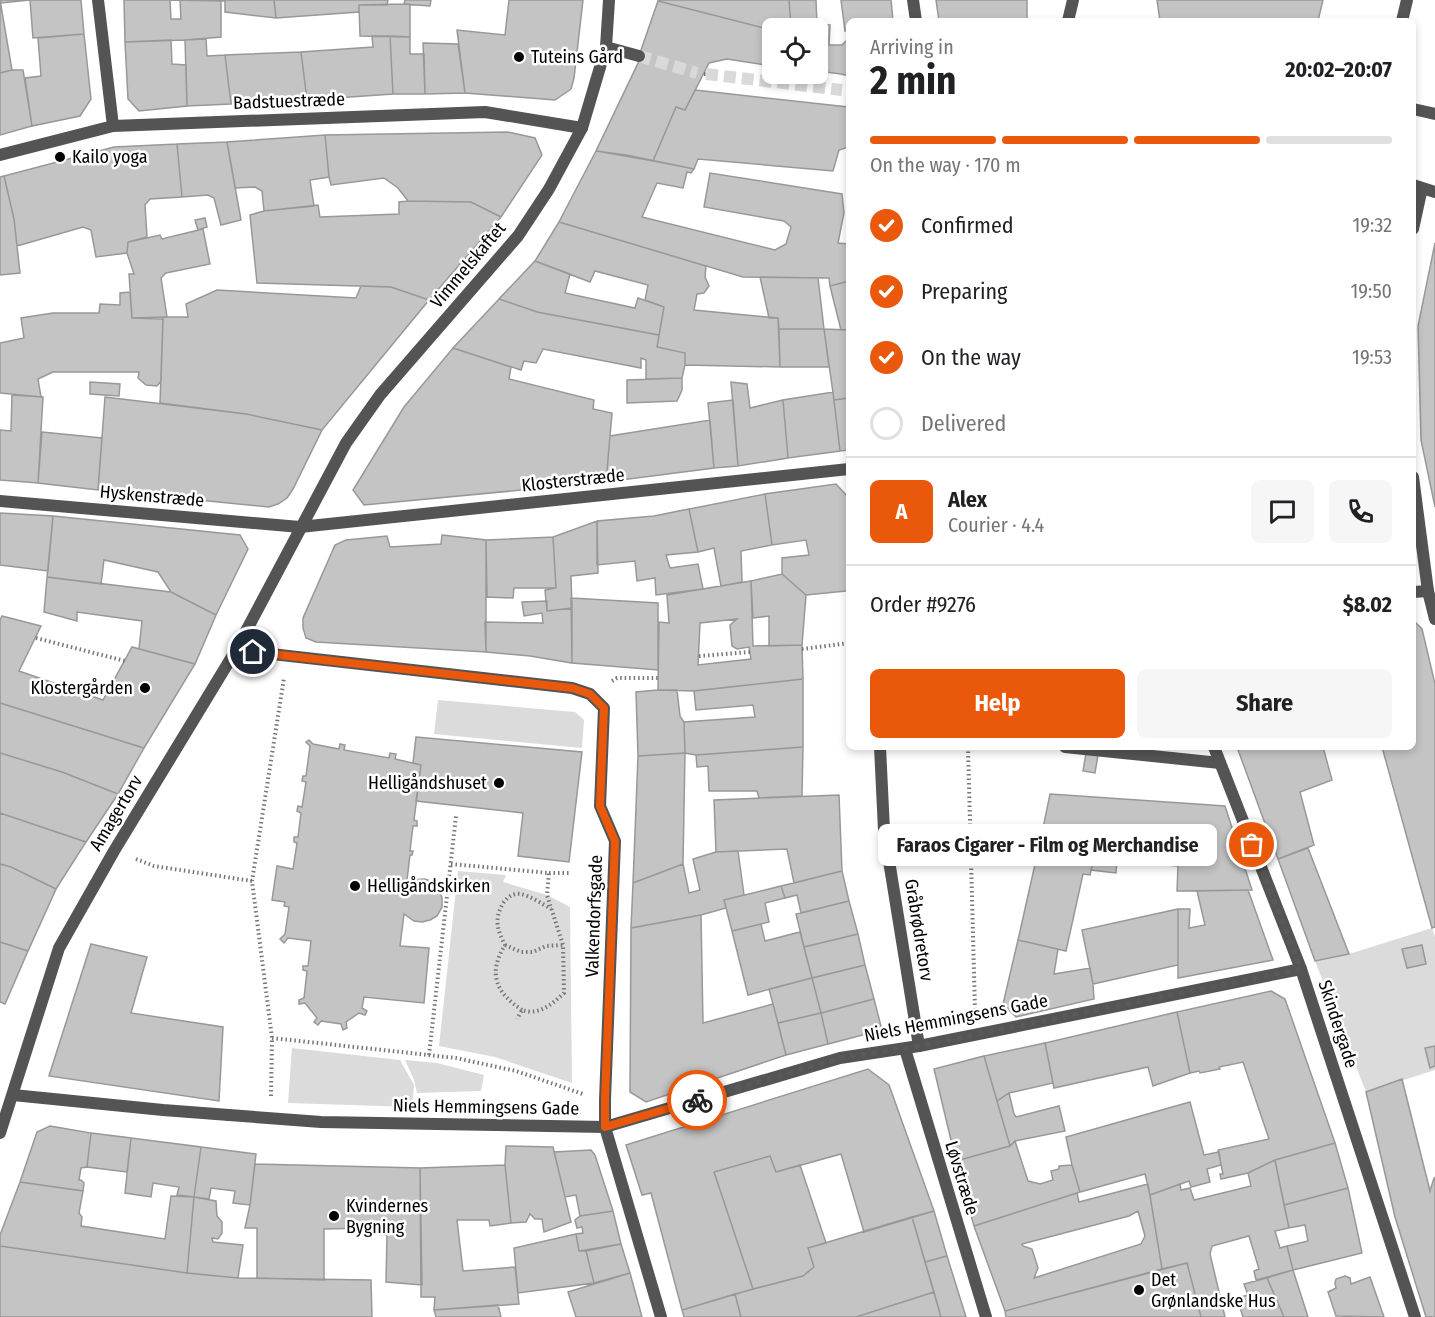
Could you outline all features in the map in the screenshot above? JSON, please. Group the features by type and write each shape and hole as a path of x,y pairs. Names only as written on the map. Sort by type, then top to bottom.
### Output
{"street":[{"path":"98,0 113,126"},
{"name":"Vimmelskaftet","path":"300,527 346,443 380,395 518,236 549,189 582,128 606,47 609,0"},
{"path":"913,0 916,18"},
{"path":"1069,18 1072,0"},
{"path":"1403,18 1407,0"},
{"path":"606,47 639,56"},
{"path":"1416,110 1435,114"},
{"name":"Badstuestræde","path":"0,155 113,126 484,112 582,128"},
{"path":"1416,204 1418,187 1435,192"},
{"name":"Klosterstræde","path":"300,527 846,468"},
{"path":"1416,500 1428,591 1435,619"},
{"name":"Hyskenstræde","path":"0,501 300,527"},
{"name":"Amagertorv","path":"0,1133 59,948 114,851 236,650 300,527"},
{"path":"1416,592 1428,591"},
{"path":"236,650 572,688 590,694"},
{"name":"Valkendorfsgade","path":"590,694 604,708 600,806 615,841 605,1127 662,1317"},
{"name":"Gråbrødretorv","path":"880,750 884,830 919,1046"},
{"path":"1094,750 1220,763"},
{"name":"Skindergade","path":"1215,750 1301,969 1415,1317"},
{"name":"Niels Hemmingsens Gade","path":"13,1095 163,1110 321,1122 605,1127 840,1058 919,1046 1301,969"},
{"name":"Løvstræde","path":"904,1048 986,1317"}],"path":[{"path":"36,638 125,661"},
{"path":"802,649 846,643"},
{"path":"699,656 750,652"},
{"path":"270,1118 272,1038 252,881 286,656"},
{"path":"590,694 617,678 658,678"},
{"path":"968,750 976,1034"},
{"path":"429,1055 456,816"},
{"path":"114,851 154,866 252,881"},
{"path":"451,864 570,873"},
{"path":"505,945 494,970 499,986 509,1001 525,1012 540,1011 564,993 563,945 548,895 549,873"},
{"path":"552,909 520,894 510,896 497,915 498,928 505,945 521,952 533,952 546,946 563,945"},
{"path":"517,1019 522,1010"},
{"path":"272,1038 456,1058 516,1071 572,1092 605,1100"}],"shaded area":[{"path":"438,700 575,712 584,720 582,748 434,734"},
{"path":"458,871 506,875 503,882 547,895 570,907 572,1083 495,1057 439,1046"},
{"path":"1432,928 1435,937 1435,1070 1366,1092 1315,961 1349,954"},
{"path":"292,1048 400,1060 414,1085 412,1107 288,1103"},
{"path":"405,1060 437,1063 484,1075 481,1091 417,1093"}],"building":[{"path":"0,0 30,0 1,3"},
{"path":"0,0 12,70 0,73"},
{"path":"30,0 81,0 84,34 33,38"},
{"path":"124,0 170,0 171,19 181,19 180,0 221,1 221,37 125,42"},
{"path":"170,0 274,0 276,18 225,12 225,1"},
{"path":"274,0 388,0 387,5 359,5 359,12 276,18"},
{"path":"405,0 431,0 430,6 404,4"},
{"name":"Tuteins Gård","path":"509,0 583,0 571,89 555,100 465,93 457,30 505,35"},
{"path":"789,0 790,18 762,18 762,27 658,1"},
{"path":"789,0 816,0 817,18 790,18"},
{"path":"841,0 891,0 893,18 846,18 845,31"},
{"path":"936,0 1027,0 1027,18 939,18"},
{"path":"1157,0 1323,0 1319,18 1160,18"},
{"path":"658,1 762,27 762,64 727,59 709,63 685,110 676,107 653,161 596,151 639,61"},
{"path":"410,4 410,37 360,36 359,5"},
{"path":"828,25 830,25 829,45 842,45 846,41 846,75 828,72"},
{"path":"84,34 91,99 80,116 32,126 25,78 41,76 38,38"},
{"path":"372,36 390,36 393,94 307,100 301,52 373,47"},
{"path":"390,36 410,37 410,54 424,54 425,94 393,94"},
{"path":"206,39 207,56 225,55 231,104 187,106 185,40"},
{"path":"171,40 172,64 186,65 187,106 139,111 128,99 125,42"},
{"path":"423,43 458,44 465,93 425,94"},
{"path":"301,52 307,100 231,104 225,55"},
{"path":"23,70 32,126 0,135 0,73"},
{"path":"695,90 846,107 846,148 839,150 833,171 698,159 694,169 653,161 676,107 685,110"},
{"path":"508,132 535,138 542,155 501,217 471,202 408,201 398,188 384,178 331,185 325,135"},
{"path":"325,135 329,177 310,180 314,206 264,211 262,191 255,187 235,188 227,142"},
{"path":"227,142 241,220 221,225 214,198 208,195 182,197 177,144"},
{"path":"177,144 182,197 150,199 145,205 147,237 128,242 127,253 96,257 91,230 83,227 17,246 14,219 4,176 114,147"},
{"path":"596,151 694,169 691,173 687,172 683,188 657,183 642,217 775,250 786,244 791,227 784,221 704,207 710,173 842,194 844,213 838,243 846,244 846,282 830,286 829,278 743,277 559,222"},
{"path":"4,176 14,219 20,273 0,275 0,177"},
{"path":"399,202 471,202 501,217 429,300 391,287 257,283 250,215 264,211 318,205 320,217 399,214"},
{"path":"205,218 207,227 198,230 195,220"},
{"path":"559,222 706,266 705,277 709,286 704,293 697,294 694,310 778,318 780,367 685,365 685,353 657,347 664,307 645,300 648,285 595,271 590,282 535,261"},
{"path":"203,229 210,264 166,273 161,278 167,317 132,318 129,274 134,274 127,253 128,242 160,235 162,239"},
{"path":"1435,243 1435,507 1421,440 1418,326"},
{"path":"535,261 570,274 565,293 635,308 638,298 664,307 659,335 537,312 499,299"},
{"path":"760,277 818,278 824,329 779,329 778,318 769,318"},
{"path":"846,282 846,330 841,330 830,286"},
{"path":"361,286 391,287 429,300 322,430 246,414 160,403 163,317 188,317 186,304 217,290 356,298"},
{"path":"130,292 132,318 163,319 161,381 157,386 146,385 138,378 139,372 53,372 38,379 41,397 0,393 0,343 24,338 21,318 53,313 99,313 100,304 120,305 120,293"},
{"path":"499,299 537,312 659,335 657,347 685,353 682,378 646,379 646,360 641,358 641,368 543,349 536,363 524,361 521,370 453,348"},
{"path":"779,329 824,329 829,367 780,367"},
{"path":"824,329 846,330 846,398 834,400"},
{"path":"453,348 511,367 509,379 594,400 593,409 612,413 606,482 364,505 353,490 404,407"},
{"path":"682,378 682,390 677,401 627,403 627,380"},
{"path":"90,382 120,384 119,396 90,394"},
{"path":"731,382 747,384 750,408 783,400 788,458 738,466"},
{"path":"833,392 840,451 788,458 783,400"},
{"path":"12,395 43,397 38,483 0,480 0,430 11,431"},
{"path":"105,397 246,414 322,430 287,498 269,507 98,490"},
{"path":"846,398 846,450 840,451 834,400"},
{"path":"733,400 738,466 714,468 708,403"},
{"path":"710,420 714,468 606,482 610,436"},
{"path":"42,432 102,438 98,490 38,483"},
{"path":"836,484 846,495 846,591 806,595 782,574 782,558 809,555 806,540 772,545 765,494"},
{"path":"765,494 772,545 741,551 742,582 721,586 714,548 698,552 689,509"},
{"path":"689,509 698,552 666,555 670,568 698,564 703,589 656,595 655,578 637,581 635,561 597,565 597,521 654,516"},
{"path":"0,513 53,516 48,571 0,565"},
{"path":"53,516 240,535 248,549 216,615 171,592 158,572 104,560 101,584 47,577"},
{"path":"597,521 598,573 571,576 572,608 547,611 545,590 556,588 553,537"},
{"path":"442,535 486,540 486,652 316,642 306,638 303,618 335,545 346,540 387,536 390,547 441,544"},
{"path":"553,537 556,588 514,588 513,598 487,597 486,540"},
{"path":"782,574 806,595 802,645 769,646 769,616 753,618 751,581"},
{"path":"47,577 171,592 216,615 195,664 139,649 142,621 77,612 77,621 44,612"},
{"path":"751,581 753,646 802,645 803,679 694,691 658,690 659,622 669,623 667,595","holes":["737,619 730,625 732,646 737,649 749,647 751,659 698,665 700,623"]},
{"path":"571,598 658,603 658,670 572,663"},
{"path":"547,601 547,611 572,608 572,663 486,652 485,622 543,623 542,613 524,616 522,602"},
{"name":"Klostergården","path":"2,616 41,626 19,671 103,700 132,647 195,664 144,748 0,703 0,620"},
{"path":"1416,623 1422,629 1435,684 1435,927 1432,928 1383,750 1416,750"},
{"path":"803,679 803,747 696,755 685,753 684,722 755,717 753,705 696,710 694,691"},
{"path":"677,690 680,716 684,722 685,753 638,756 636,692"},
{"path":"0,703 144,748 118,794 62,772 0,753"},
{"name":"Helligåndshuset","path":"416,737 582,752 569,862 518,856 523,813 416,801 421,765 413,763"},
{"name":"Helligåndskirken","path":"309,740 313,744 339,749 340,744 345,745 344,750 389,758 390,753 396,754 395,759 421,765 414,820 417,821 417,826 413,826 410,851 413,851 410,855 407,880 425,879 433,882 442,898 442,907 437,916 430,920 414,921 404,914 400,946 429,948 424,1003 364,997 362,1008 367,1011 365,1015 359,1013 346,1022 347,1028 343,1030 341,1024 321,1021 318,1025 314,1022 317,1018 305,1003 299,1004 299,1000 304,998 307,971 303,970 303,966 308,966 311,941 288,938 284,943 280,939 285,934 289,907 284,906 285,902 272,900 277,866 293,869 297,843 294,842 294,837 298,837 301,813 297,811 298,806 302,807 306,782 302,781 303,776 306,776 310,746 306,742"},
{"path":"803,747 802,796 759,798 757,791 709,791 708,766 697,767 696,755"},
{"path":"1238,750 1324,750 1332,780 1300,792 1314,845 1278,859"},
{"path":"0,753 62,772 118,794 86,842 0,813"},
{"path":"685,753 683,864 633,883 638,756"},
{"path":"1086,753 1098,755 1095,773 1083,771"},
{"path":"1050,794 1225,806 1252,890 1177,891 1178,866 1117,861 1116,873 1091,870 1097,845 1042,833"},
{"path":"839,795 842,871 794,883 787,849 716,852 714,800"},
{"path":"0,813 86,842 56,889 0,864"},
{"path":"1042,833 1097,845 1090,875 1083,874 1066,951 1018,940"},
{"path":"1308,848 1349,954 1315,961 1278,859"},
{"path":"738,851 744,895 724,900 726,908 631,928 633,883 683,864 689,893 700,890 693,859 716,852"},
{"path":"0,864 56,889 28,951 0,942"},
{"path":"842,871 849,901 801,913 797,895 785,898 781,886"},
{"path":"781,886 785,898 765,903 769,922 732,931 724,900"},
{"path":"1248,890 1273,960 1178,978 1178,909 1190,909 1189,928 1205,925 1197,891"},
{"path":"849,901 858,934 804,947 796,914"},
{"path":"1178,909 1178,965 1093,984 1082,930"},
{"path":"701,915 703,1023 773,1004 786,1055 646,1102 630,1092 631,928"},
{"path":"761,924 765,941 800,932 812,978 748,995 732,931"},
{"path":"858,934 865,965 812,978 804,947"},
{"path":"1018,940 1058,949 1054,974 1090,968 1094,999 1016,1017 1003,1004"},
{"path":"0,942 28,951 5,1004 0,1002"},
{"path":"91,944 147,957 131,1013 223,1027 219,1101 49,1076"},
{"path":"1422,945 1426,964 1407,968 1402,949"},
{"path":"865,965 874,999 821,1013 812,978"},
{"path":"812,978 821,1013 778,1023 769,989"},
{"path":"1271,991 1285,999 1335,1143 1275,1160 1248,1173 1221,1179 1220,1174 1223,1174 1218,1150 1269,1139 1243,1062 1219,1067 1220,1069 1190,1073 1177,1012"},
{"path":"874,999 882,1030 828,1044 821,1013"},
{"path":"1177,1012 1190,1073 1153,1086 1148,1067 1054,1088 1045,1043"},
{"path":"821,1013 828,1044 786,1055 778,1023"},
{"path":"1045,1043 1053,1083 1009,1093 997,1101 984,1056"},
{"path":"1435,1046 1435,1066 1430,1068 1425,1048"},
{"path":"984,1056 1010,1146 956,1161 934,1069"},
{"path":"868,1069 889,1085 934,1211 864,1232 841,1154 776,1172 770,1156 714,1172 753,1289 682,1310 651,1193 642,1195 626,1145"},
{"path":"1402,1079 1430,1191 1435,1178 1435,1317 1426,1317 1395,1217 1366,1092"},
{"path":"1009,1093 1016,1117 1059,1106 1065,1131 1015,1141 1010,1146 997,1101"},
{"path":"1190,1102 1204,1155 1219,1152 1221,1165 1207,1169 1210,1182 1191,1187 1189,1181 1150,1195 1145,1174 1080,1192 1066,1137"},
{"path":"50,1126 91,1133 87,1167 81,1168 79,1180 84,1183 83,1191 20,1182 37,1132"},
{"path":"91,1133 131,1138 127,1172 87,1167"},
{"path":"131,1138 201,1147 194,1197 177,1195 179,1187 153,1183 151,1197 125,1193"},
{"path":"1015,1141 1028,1181 1040,1184 1053,1180 1051,1171 1059,1169 1059,1166 1072,1165 1080,1192 974,1226 956,1161 1010,1146"},
{"path":"1335,1143 1348,1188 1284,1205 1275,1160"},
{"path":"506,1146 553,1147 571,1222 544,1232 542,1219 535,1219 530,1214 526,1222 511,1223 505,1165"},
{"path":"201,1147 256,1154 250,1205 233,1203 235,1191 211,1188 209,1199 194,1197"},
{"path":"591,1150 595,1155 613,1211 580,1216 576,1195 565,1197 554,1152"},
{"path":"770,1156 776,1172 800,1165 826,1243 808,1248 814,1267 803,1276 753,1289 714,1172"},
{"path":"1275,1160 1289,1228 1275,1231 1280,1248 1287,1246 1293,1270 1256,1280 1254,1271 1259,1269 1249,1236 1212,1246 1210,1254 1225,1317 1201,1317 1187,1263 1162,1269 1150,1195 1180,1184 1181,1190 1190,1188 1194,1200 1251,1186 1248,1173"},
{"name":"Kvindernes Bygning","path":"255,1164 420,1168 422,1285 386,1282 387,1235 372,1234 371,1228 324,1229 324,1280 257,1278 257,1228 245,1228"},
{"path":"505,1165 511,1223 490,1226 489,1220 457,1220 463,1271 515,1267 519,1304 434,1310 435,1297 421,1297 420,1168"},
{"path":"20,1182 83,1191 79,1213 82,1217 81,1226 165,1239 171,1196 194,1197 187,1273 0,1246 0,1235"},
{"path":"1148,1184 1162,1269 1005,1311 974,1226 1077,1193 1079,1202","holes":["1138,1211 1145,1236 1141,1244 1034,1278 1038,1268 1032,1249 1022,1244 1129,1216"]},
{"path":"1348,1188 1362,1253 1293,1270 1287,1246 1308,1241 1305,1225 1289,1228 1284,1205"},
{"path":"194,1197 216,1201 217,1216 222,1222 222,1233 218,1239 212,1238 213,1242 243,1245 238,1278 187,1273"},
{"path":"613,1211 621,1244 579,1251 576,1234 583,1233 582,1227 577,1228 575,1220 580,1216"},
{"path":"934,1211 947,1256 925,1262 912,1217"},
{"path":"912,1217 934,1292 856,1317 741,1317 735,1294 803,1276 814,1267 808,1248"},
{"path":"576,1234 579,1251 586,1251 594,1283 518,1293 514,1248"},
{"path":"621,1244 630,1273 594,1283 586,1251"},
{"path":"0,1246 187,1273 238,1278 371,1280 372,1317 0,1317"},
{"path":"947,1256 966,1317 941,1317 925,1262"},
{"name":"Det Grønlandske Hus","path":"1187,1263 1201,1317 1006,1317 1005,1311"},
{"path":"1293,1270 1308,1317 1284,1317 1267,1278"},
{"path":"630,1273 642,1317 576,1317 568,1292"},
{"path":"1345,1276 1350,1278 1351,1284 1370,1277 1384,1317 1336,1316 1328,1292 1336,1288 1336,1279"},
{"path":"1267,1278 1284,1317 1243,1317 1237,1298 1248,1295 1244,1284"},
{"path":"934,1292 941,1317 856,1317"},
{"path":"735,1294 741,1317 684,1317 682,1310"},
{"path":"498,1305 501,1317 436,1317 434,1310"}],"tunnel":[{"path":"639,56 697,73"},
{"path":"706,74 842,90"}],"way so far":[{"path":"697,1100 840,1058 919,1046 1301,969 1252,845"}],"place":[{"name":"Tuteins Gård","path":"519,57"},
{"name":"Kailo yoga","path":"60,157"},
{"name":"Klostergården","path":"145,688"},
{"name":"Helligåndshuset","path":"499,783"},
{"name":"Faraos Cigarer - Film og Merchandise","path":"1252,845"},
{"name":"Helligåndskirken","path":"355,886"},
{"name":"Kvindernes Bygning","path":"334,1216"},
{"name":"Det Grønlandske Hus","path":"1139,1290"}],"route":[{"path":"253,652 572,688 590,694 604,708 600,806 615,841 605,1127 697,1100"}]}
